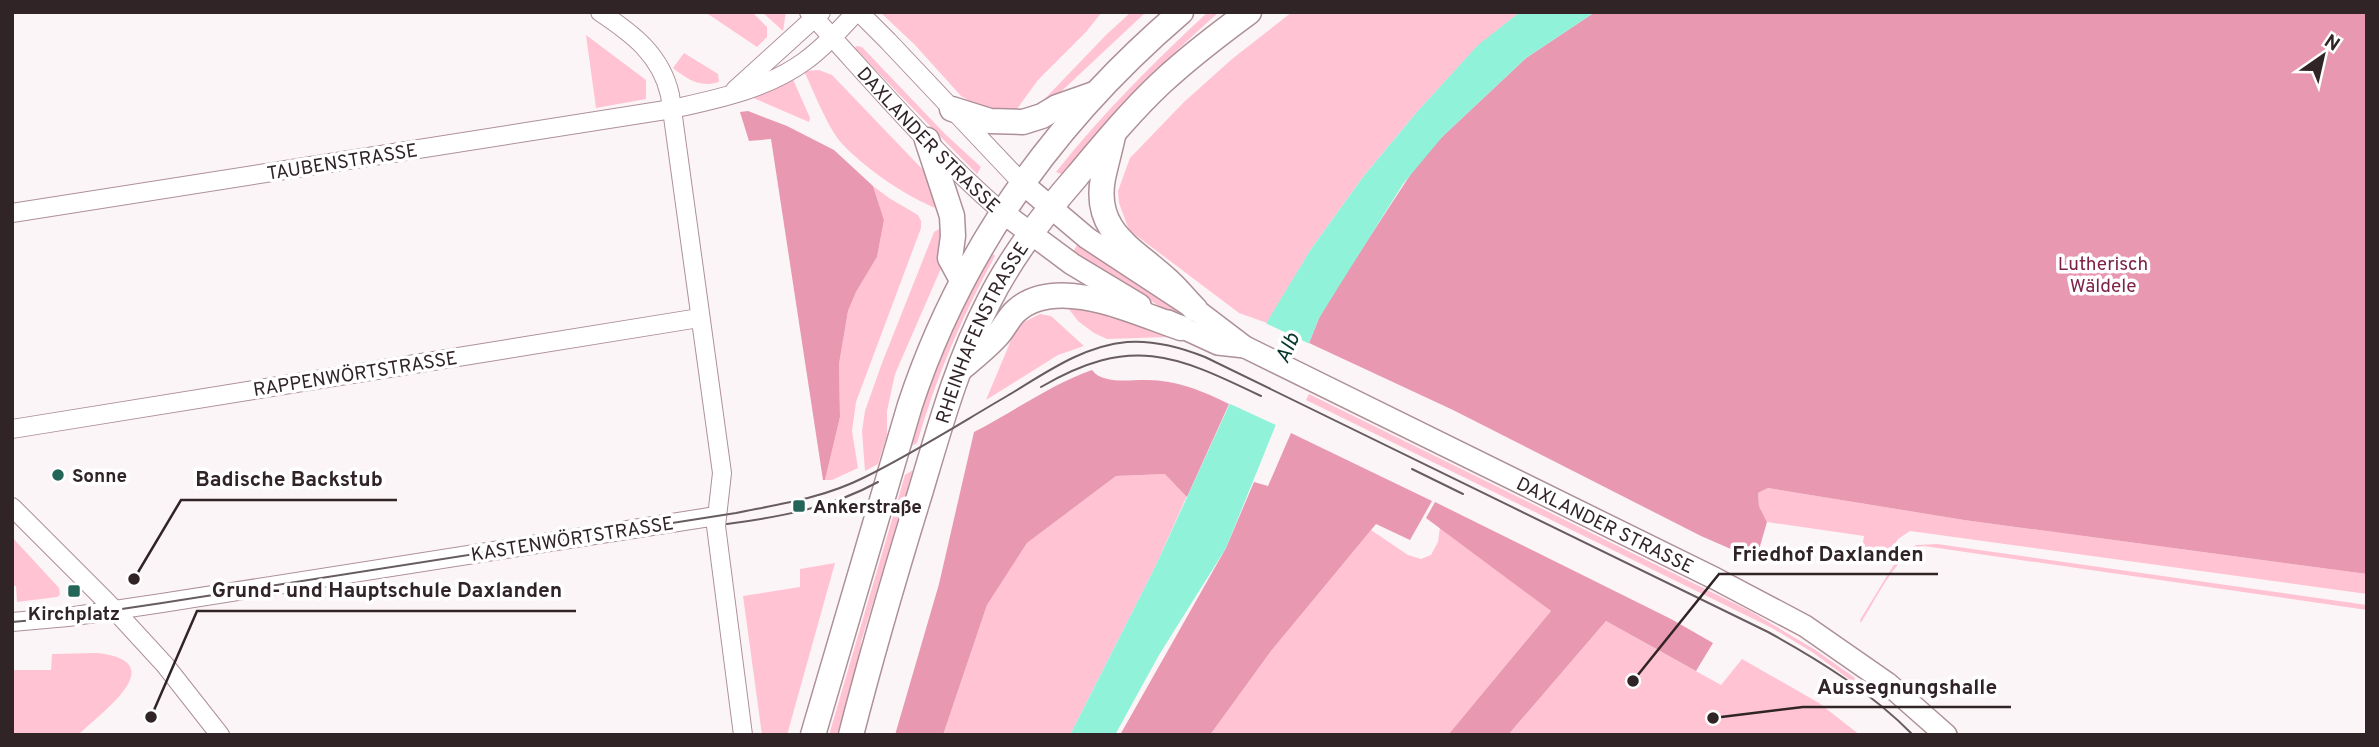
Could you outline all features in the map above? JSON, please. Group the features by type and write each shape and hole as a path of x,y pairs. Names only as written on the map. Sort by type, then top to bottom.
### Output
{"main road":[{"name":"RHEINHAFENSTRASSE","path":"813,735 924,363 962,280 1002,212 1043,153 1095,94 1181,12"},
{"name":"RHEINHAFENSTRASSE","path":"851,735 879,628 959,370 967,346 989,300 1030,233 1114,132 1161,83 1208,42 1249,12"},
{"path":"952,109 990,121 1023,122 1095,94"},
{"path":"1114,132 1103,177 1106,220 1119,240 1166,279 1188,318"},
{"path":"927,140 952,216 950,258 962,280"},
{"path":"959,370 986,348 1016,311 1042,296 1082,296 1188,318"}],"street":[{"path":"600,12 644,45 660,67 668,87 722,473 716,516 717,536 743,735"},
{"name":"TAUBENSTRASSE","path":"12,213 672,109 753,88 786,73 833,38 857,12"},
{"name":"DAXLANDER STRASSE","path":"857,12 1049,208 1087,239 1131,269 1218,344 1245,347 1716,579 1805,626 1887,683 1946,735"},
{"path":"733,92 815,14"},
{"name":"DAXLANDER STRASSE","path":"815,14 860,70 927,140 1002,212 1115,292 1188,318"},
{"name":"RAPPENWÖRTSTRASSE","path":"12,429 699,318"},
{"path":"12,507 165,664 220,735"},
{"name":"KASTENWÖRTSTRASSE","path":"12,622 114,610 716,516"}],"shaded area":[{"path":"705,12 752,12 767,27 767,37 757,47"},
{"path":"762,12 786,12 783,31"},
{"path":"880,12 1102,12 1038,80 1014,113 985,110 961,96 915,45"},
{"path":"1131,12 1146,12 1051,101 1036,108 1106,35"},
{"path":"1208,12 1219,12 1137,90 1064,175 1056,172 1129,89"},
{"path":"1292,12 1520,12 1478,46 1416,113 1363,177 1311,249 1267,323 1239,313 1129,230 1119,203 1118,191 1130,158 1184,102 1232,59"},
{"path":"586,35 646,80 646,99 596,108"},
{"path":"857,46 862,47 945,134 981,167 977,174 856,50"},
{"path":"684,53 718,74 719,82 700,83 673,68"},
{"path":"819,70 832,75 926,173 945,211 918,200 888,182 859,160 838,139 804,71"},
{"path":"792,77 810,118 809,122 751,97"},
{"path":"873,186 918,215 921,228 856,402 852,431 858,468 832,480 825,480 840,417 839,364 848,311 877,257 884,220"},
{"path":"941,228 942,266 895,374 887,411 887,435 878,464 865,471 862,431 865,411 934,232"},
{"path":"1077,245 1178,314 1175,316 1073,252"},
{"path":"990,251 995,256 951,347 917,443 909,447 935,366"},
{"path":"1083,305 1168,337 1107,339 1078,321 1068,308"},
{"path":"1040,314 1051,316 1084,346 1058,355 986,400 1014,333 1020,324"},
{"path":"1309,394 1750,611 1814,649 1855,678 1853,682 1812,652 1772,628 1306,400"},
{"path":"913,470 861,642 856,681 842,735 829,735 905,475"},
{"path":"1165,474 1193,482 1156,565 1070,735 943,735 987,605 1027,543 1116,476"},
{"path":"1768,488 1964,520 2367,574 2367,594 1910,531 1898,539 1882,564 1860,561 1864,536 1767,522 1759,506 1758,493"},
{"path":"1440,527 1551,611 1448,735 1210,735 1271,651 1371,530 1408,555 1421,559 1431,555 1438,542"},
{"path":"12,537 59,588 60,595 17,602 16,586 12,585"},
{"path":"1937,544 2367,605 2367,610 1924,546 1915,549 1897,566 1861,623 1860,620 1901,553 1916,545"},
{"path":"835,563 787,735 762,735 743,596 800,587 800,569"},
{"path":"1606,621 1721,685 1742,659 1819,703 1860,735 1508,735"},
{"path":"98,653 120,658 130,666 131,677 125,689 102,714 78,735 12,735 12,670 51,670 52,654"}],"green space":[{"name":"Lutherisch Wäldele","path":"1595,12 2367,12 2367,574 1964,520 1768,488 1758,493 1759,506 1767,522 1756,560 1701,536 1453,410 1309,343 1319,318 1341,281 1418,163 1526,58"},
{"path":"748,111 787,126 834,150 873,186 884,220 877,257 848,311 839,364 840,417 825,480 771,139 749,141 740,112"},
{"path":"1092,370 1109,379 1155,380 1177,384 1199,390 1229,404 1187,497 1165,474 1116,476 1027,543 987,605 943,735 895,735 939,584 974,432 1046,391"},
{"path":"1291,433 1432,501 1410,540 1376,524 1271,651 1210,735 1120,735 1226,548 1254,482 1268,486"},
{"path":"1435,502 1671,619 1713,643 1696,671 1606,621 1508,735 1448,735 1551,611 1426,518"}],"water":[{"name":"Alb","path":"1520,12 1595,12 1526,58 1443,136 1403,184 1319,318 1226,548 1159,655 1115,735 1070,735 1156,565 1268,320 1311,249 1363,177 1416,113 1478,45"}],"pier":[{"path":"1263,322 1312,345 1280,427 1226,402"}],"tram line":[{"path":"12,622 162,603 736,513 801,500 848,485 881,469 1079,355 1110,345 1147,342 1177,347 1205,357 1768,632 1844,678 1880,705 1913,735"},
{"path":"1041,387 1101,361 1127,356 1152,356 1203,370 1261,396"},
{"path":"1412,469 1463,494"},
{"path":"727,524 823,505 878,482"}],"place":[{"name":"Sonne","path":"58,475"},
{"name":"Ankerstraße","path":"799,506"},
{"name":"Badische Backstub","path":"134,579"},
{"name":"Kirchplatz","path":"74,591"},
{"name":"Friedhof Daxlanden","path":"1633,681"},
{"name":"Grund- und Hauptschule Daxlanden","path":"151,717"},
{"name":"Aussegnungshalle","path":"1713,718"}]}
